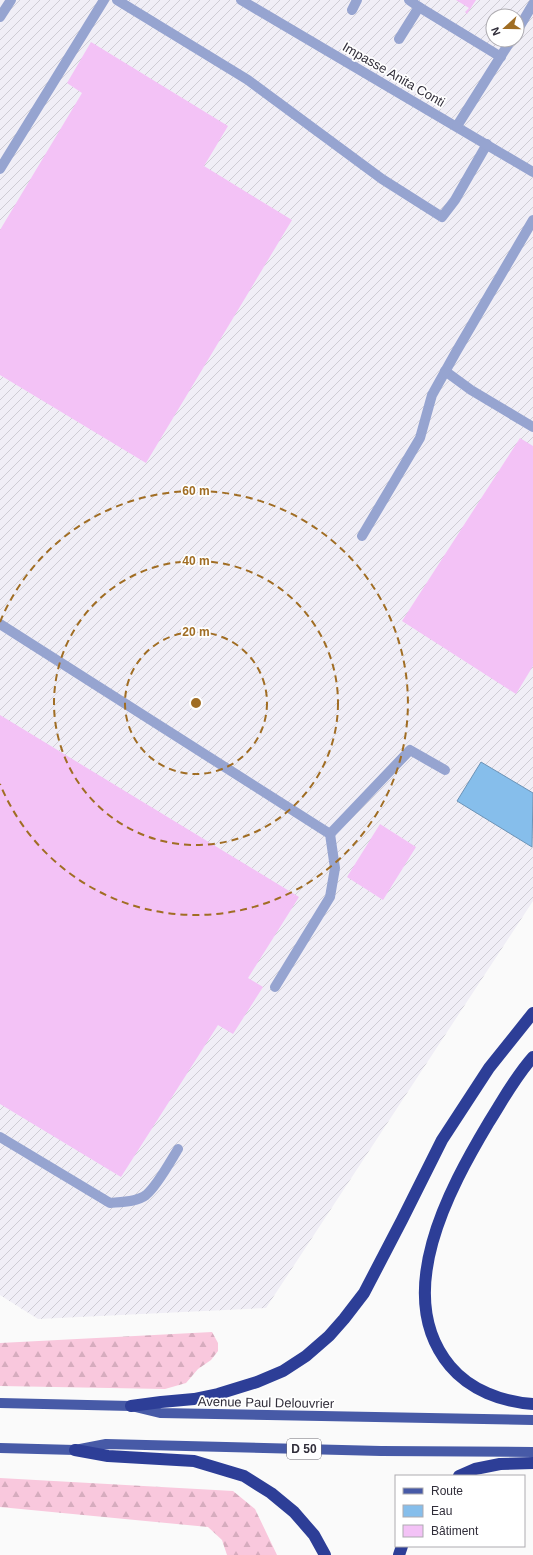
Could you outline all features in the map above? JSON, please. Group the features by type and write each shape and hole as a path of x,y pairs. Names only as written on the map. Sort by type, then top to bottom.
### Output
{"highway":[{"path":"131,1406 194,1399 218,1394 257,1382 283,1371 306,1356 329,1336 364,1293 442,1140 489,1068 533,1014"},
{"path":"533,1057 520,1071 482,1134 448,1197 432,1243 427,1266 425,1290 426,1313 430,1334 442,1358 458,1376 476,1389 500,1398 533,1404"},
{"path":"75,1450 108,1456 194,1461 244,1476 271,1493 294,1512 314,1535 325,1555"},
{"path":"461,1475 475,1469 500,1464 533,1463"}],"main road":[{"name":"Avenue Paul Delouvrier","path":"0,1403 131,1406 160,1414 533,1420"},
{"name":"D 50","path":"0,1448 75,1450 106,1444 373,1451 533,1452"}],"lane":[{"path":"0,17 11,0"},
{"path":"0,169 104,0"},
{"path":"117,0 248,80 382,179 442,217 455,200 487,144"},
{"name":"Impasse Anita Conti","path":"242,0 533,172"},
{"path":"352,10 357,0"},
{"path":"408,0 501,57"},
{"path":"525,18 533,4"},
{"path":"400,39 419,7"},
{"path":"457,126 506,48"},
{"path":"362,536 420,438 432,395 533,220"},
{"path":"445,371 471,390 533,427"},
{"path":"0,624 330,834 335,868 330,897 275,987"},
{"path":"330,834 410,750 445,770"},
{"path":"0,1137 110,1203 127,1202 146,1195 158,1180 178,1149"}],"shaded area":[{"path":"0,0 533,0 533,901 266,1308 38,1319 0,1295"}],"green space":[{"path":"212,1332 218,1343 218,1351 211,1360 198,1369 186,1383 165,1389 0,1386 0,1343"},
{"path":"0,1478 233,1491 255,1509 277,1555 227,1555 222,1540 208,1527 0,1507"}],"water":[{"path":"481,762 533,793 532,847 457,801"}],"building":[{"path":"456,0 476,0 467,14 465,12 469,8"},
{"path":"91,42 228,126 204,166 292,220 146,463 0,375 0,230 82,93 67,83"},
{"path":"520,438 533,446 533,666 516,694 402,621"},
{"path":"0,715 299,897 248,978 263,987 233,1034 218,1025 121,1177 0,1104"},
{"path":"380,824 416,847 383,900 347,877"}]}
